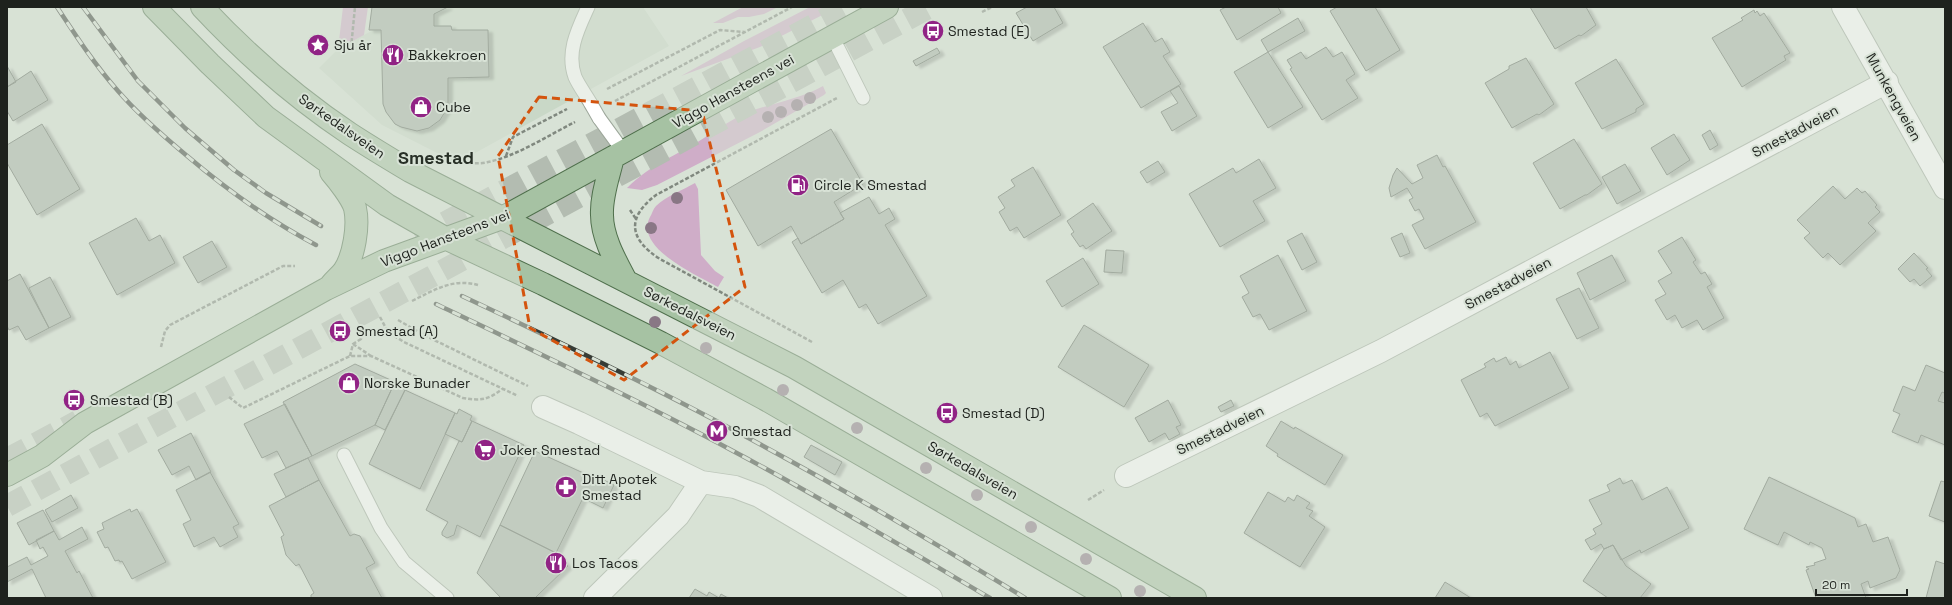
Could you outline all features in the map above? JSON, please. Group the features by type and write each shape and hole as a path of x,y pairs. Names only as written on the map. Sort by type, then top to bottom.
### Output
{"main road":[{"path":"154,7 210,64 266,117 387,205 445,238 543,284 661,343 758,395 1110,598"},
{"name":"Sørkedalsveien","path":"202,7 232,38 285,85 350,134 410,171 625,279 794,367 1195,598"},
{"name":"Viggo Hansteens vei","path":"7,474 42,456 85,423 326,289 384,261 502,218 887,7"},
{"path":"618,154 603,197 602,216 608,244 625,279"},
{"path":"319,157 338,180 355,208 356,230 352,254 344,271 326,289"}],"street":[{"name":"Munkengveien","path":"1843,7 1887,82 1945,188"},
{"name":"Smestadveien","path":"1126,476 1380,351 1887,82"},
{"path":"543,407 700,482 735,487 759,496 931,598"},
{"path":"595,598 678,516 700,482"}],"lane":[{"path":"588,7 573,42 572,63 575,77 590,101 618,154"},
{"path":"832,36 860,92"},
{"path":"344,455 381,528 404,562 447,598"}],"path":[{"path":"350,48 355,7"},
{"path":"610,103 792,7"},
{"path":"982,12 992,7"},
{"path":"506,156 513,137 590,101 720,30 744,32"},
{"path":"812,342 647,251 638,240 635,226 641,209 656,195 860,92"},
{"path":"449,159 468,163 487,162 506,156 571,124"},
{"path":"161,347 165,331 170,325 283,266 294,266"},
{"path":"412,301 442,286 452,284 463,283 485,287"},
{"path":"380,317 388,332 404,342 543,407"},
{"path":"398,320 424,335 531,387 537,392 543,407"},
{"path":"350,356 353,344 362,339 357,328"},
{"path":"424,335 427,329"},
{"path":"353,344 371,356 463,398 478,400 492,397 502,389"},
{"path":"229,397 243,408 350,356 371,356"}],"highlighted area":[{"path":"539,97 702,111 745,287 624,380 530,328 498,156"}],"shaded area":[{"path":"343,7 368,7 364,35 338,49"},
{"path":"416,7 643,7 669,46 457,163 382,125 319,68 338,49"},
{"path":"743,7 778,7 764,14 749,17 738,17 723,23 713,23"},
{"path":"810,7 838,7 760,47 681,76 744,41"},
{"path":"823,86 826,93 824,95 760,132 657,185 642,190 627,188 636,179 655,166 742,115 805,94"},
{"path":"695,183 698,189 701,255 715,271 724,277 718,287 683,268 659,250 651,239 647,228 654,209 660,202"}],"building":[{"path":"372,7 448,7 434,14 434,26 451,26 452,30 488,30 489,77 448,78 448,107 440,120 429,128 417,131 395,124 386,112 383,104 381,30 369,30"},
{"path":"1027,7 1054,7 1063,23 1033,41 1016,13"},
{"path":"1226,7 1278,7 1281,13 1237,40 1220,10"},
{"path":"1337,7 1375,7 1400,50 1366,71 1330,11"},
{"path":"1530,7 1586,7 1596,25 1581,36 1579,35 1555,49"},
{"path":"1754,10 1755,13 1757,11 1760,16 1764,13 1790,53 1784,56 1786,60 1742,87 1712,38 1743,20 1741,18"},
{"path":"1298,18 1305,31 1268,52 1261,40"},
{"path":"1143,23 1155,42 1162,38 1170,52 1163,56 1181,84 1141,108 1103,47"},
{"path":"1326,47 1333,57 1342,52 1355,74 1346,80 1358,98 1322,120 1290,69 1292,68 1287,60 1301,52 1306,59"},
{"path":"937,48 940,53 916,66 913,61"},
{"path":"1268,52 1303,107 1268,128 1234,72"},
{"path":"1526,58 1554,104 1539,115 1537,114 1512,128 1485,83 1509,69 1509,66"},
{"path":"1616,59 1644,104 1636,109 1636,112 1602,129 1575,83"},
{"path":"7,66 16,82 7,87"},
{"path":"31,71 48,100 13,121 7,111 7,87"},
{"path":"1179,86 1197,116 1172,131 1161,112 1178,103 1170,91"},
{"path":"42,124 80,189 37,215 7,163 7,145"},
{"path":"831,129 863,184 834,202 844,219 801,244 791,226 758,246 726,190"},
{"path":"1710,130 1718,145 1710,150 1702,135"},
{"path":"1674,134 1690,160 1667,175 1651,148"},
{"path":"1574,139 1602,184 1587,195 1560,209 1533,163"},
{"path":"1437,155 1443,167 1445,166 1476,222 1425,249 1412,225 1424,219 1419,209 1415,211 1409,200 1413,198 1407,188 1391,197 1389,188 1397,168 1412,184 1423,178 1417,165"},
{"path":"1259,159 1276,188 1253,201 1265,221 1220,247 1189,194 1233,168 1236,173"},
{"path":"1158,161 1165,172 1147,183 1140,172"},
{"path":"1625,164 1641,191 1617,204 1602,177"},
{"path":"1033,167 1061,215 1024,238 1017,227 1010,231 999,212 1005,208 998,197 1015,186 1011,180"},
{"path":"1833,186 1845,199 1857,188 1862,193 1865,191 1877,205 1875,207 1880,212 1868,223 1876,231 1840,265 1828,253 1823,258 1804,238 1810,233 1797,220"},
{"path":"869,197 879,214 889,208 895,219 885,225 927,296 878,324 866,304 859,308 843,280 822,293 792,242 798,238 801,244 844,219 840,213"},
{"path":"1093,203 1112,231 1086,249 1083,245 1080,247 1071,234 1074,232 1067,221"},
{"path":"136,218 149,241 160,235 175,263 117,295 89,243"},
{"path":"1302,233 1317,262 1302,270 1287,241"},
{"path":"1402,233 1410,253 1400,257 1391,238"},
{"path":"1682,237 1696,260 1693,262 1701,274 1705,272 1712,284 1707,287 1724,318 1703,330 1697,320 1682,328 1675,315 1667,320 1655,300 1666,294 1658,281 1672,273 1658,251"},
{"path":"212,241 227,267 198,283 183,257"},
{"path":"1106,250 1124,251 1122,273 1104,272"},
{"path":"1914,253 1928,268 1926,269 1932,276 1920,286 1914,279 1910,282 1898,269"},
{"path":"1278,255 1307,311 1269,330 1260,314 1253,317 1242,297 1249,293 1240,276"},
{"path":"1612,255 1626,281 1590,300 1577,273"},
{"path":"1083,258 1099,284 1062,307 1046,281"},
{"path":"20,274 49,328 26,340 18,326 9,330 7,326 7,281"},
{"path":"50,277 71,317 49,328 29,288"},
{"path":"1579,288 1599,328 1577,339 1556,299"},
{"path":"1084,325 1149,365 1124,407 1058,367"},
{"path":"1550,352 1569,388 1495,426 1487,413 1480,417 1461,380 1486,367 1484,364 1494,358 1496,362 1506,357 1510,365 1516,361 1519,368"},
{"path":"355,364 395,382 375,425 312,456 283,402"},
{"path":"1926,365 1945,373 1945,390 1944,393 1942,392 1938,401 1945,403 1945,445 1921,435 1918,443 1892,432 1900,414 1893,411 1903,386 1915,391"},
{"path":"394,384 405,390 385,430 375,425"},
{"path":"405,390 455,413 420,489 369,464"},
{"path":"1168,400 1181,425 1176,427 1180,434 1169,440 1165,433 1149,442 1135,418"},
{"path":"1231,400 1234,406 1221,412 1218,407"},
{"path":"285,404 312,456 286,468 277,451 262,458 244,424"},
{"path":"459,409 472,416 470,420 472,421 462,442 445,434 455,413 457,414"},
{"path":"472,421 524,445 480,537 457,525 454,535 447,538 442,535 442,532 448,522 426,510 459,441 462,442"},
{"path":"1281,421 1294,429 1295,427 1343,455 1325,485 1277,456 1278,454 1266,446"},
{"path":"191,433 211,472 196,480 189,466 172,475 158,450"},
{"path":"811,445 842,462 835,475 804,457"},
{"path":"535,451 590,476 591,474 614,485 603,508 583,498 556,553 500,525"},
{"path":"308,458 319,480 286,497 274,474"},
{"path":"210,472 239,524 233,527 238,537 220,547 214,537 194,547 183,524 191,520 176,490"},
{"path":"1769,477 1855,518 1858,527 1866,524 1873,542 1888,537 1900,570 1896,578 1870,588 1868,581 1861,584 1866,598 1816,598 1806,570 1809,569 1806,567 1815,565 1814,563 1826,559 1822,548 1810,542 1809,545 1784,532 1778,545 1744,529"},
{"path":"1620,478 1623,484 1632,480 1642,500 1667,487 1689,528 1641,553 1640,550 1621,560 1613,545 1604,549 1601,544 1591,550 1585,540 1596,534 1593,529 1602,524 1589,500 1610,491 1607,485"},
{"path":"319,480 350,536 354,534 360,536 375,563 366,568 382,598 311,598 311,595 314,593 299,564 296,566 286,555 281,537 284,535 269,506"},
{"path":"1941,481 1945,482 1945,522 1929,516"},
{"path":"1268,492 1285,502 1288,497 1294,501 1297,495 1310,503 1306,508 1313,511 1309,516 1325,527 1300,567 1244,533"},
{"path":"71,495 78,508 52,522 45,510"},
{"path":"130,509 131,512 137,509 166,562 132,579 122,561 115,561 108,547 105,548 97,532 104,529 102,523"},
{"path":"43,510 54,531 29,545 17,523"},
{"path":"500,525 556,553 568,566 535,598 501,598 477,573"},
{"path":"82,527 88,539 65,551 77,573 79,571 93,598 46,598 32,569 7,582 7,567 27,557 31,565 48,556 43,547 40,549 36,540 54,531 59,540"},
{"path":"1613,545 1626,566 1651,584 1640,598 1608,598 1583,581 1604,549"},
{"path":"1936,561 1945,564 1945,598 1926,598"},
{"path":"1445,582 1471,598 1435,598"},
{"path":"695,589 707,596 709,592 719,598 689,598"},
{"path":"721,594 728,598 719,598"}],"tunnel":[{"path":"416,238 847,7"},
{"path":"7,506 930,7"},
{"path":"7,459 78,421"}],"railway":[{"path":"57,7 101,71 126,100 150,124 201,168 233,192 265,215 316,245"},
{"path":"83,7 138,81 185,128 234,170 266,193 321,226"},
{"path":"462,296 603,363 741,434 884,514 1025,598"},
{"path":"436,304 623,394 766,468 990,598"}],"place":[{"name":"Smestad (E)","path":"933,31"},
{"name":"Sju år","path":"318,45"},
{"name":"Bakkekroen","path":"393,55"},
{"name":"Cube","path":"421,107"},
{"name":"Circle K Smestad","path":"798,185"},
{"name":"Smestad (A)","path":"340,331"},
{"name":"Norske Bunader","path":"349,383"},
{"name":"Smestad (B)","path":"74,400"},
{"name":"Smestad (D)","path":"947,413"},
{"name":"Smestad","path":"717,431"},
{"name":"Joker Smestad","path":"485,450"},
{"name":"Ditt Apotek Smestad","path":"566,487"},
{"name":"Los Tacos","path":"556,563"}],"district":[{"name":"Smestad","path":"436,157"}]}
